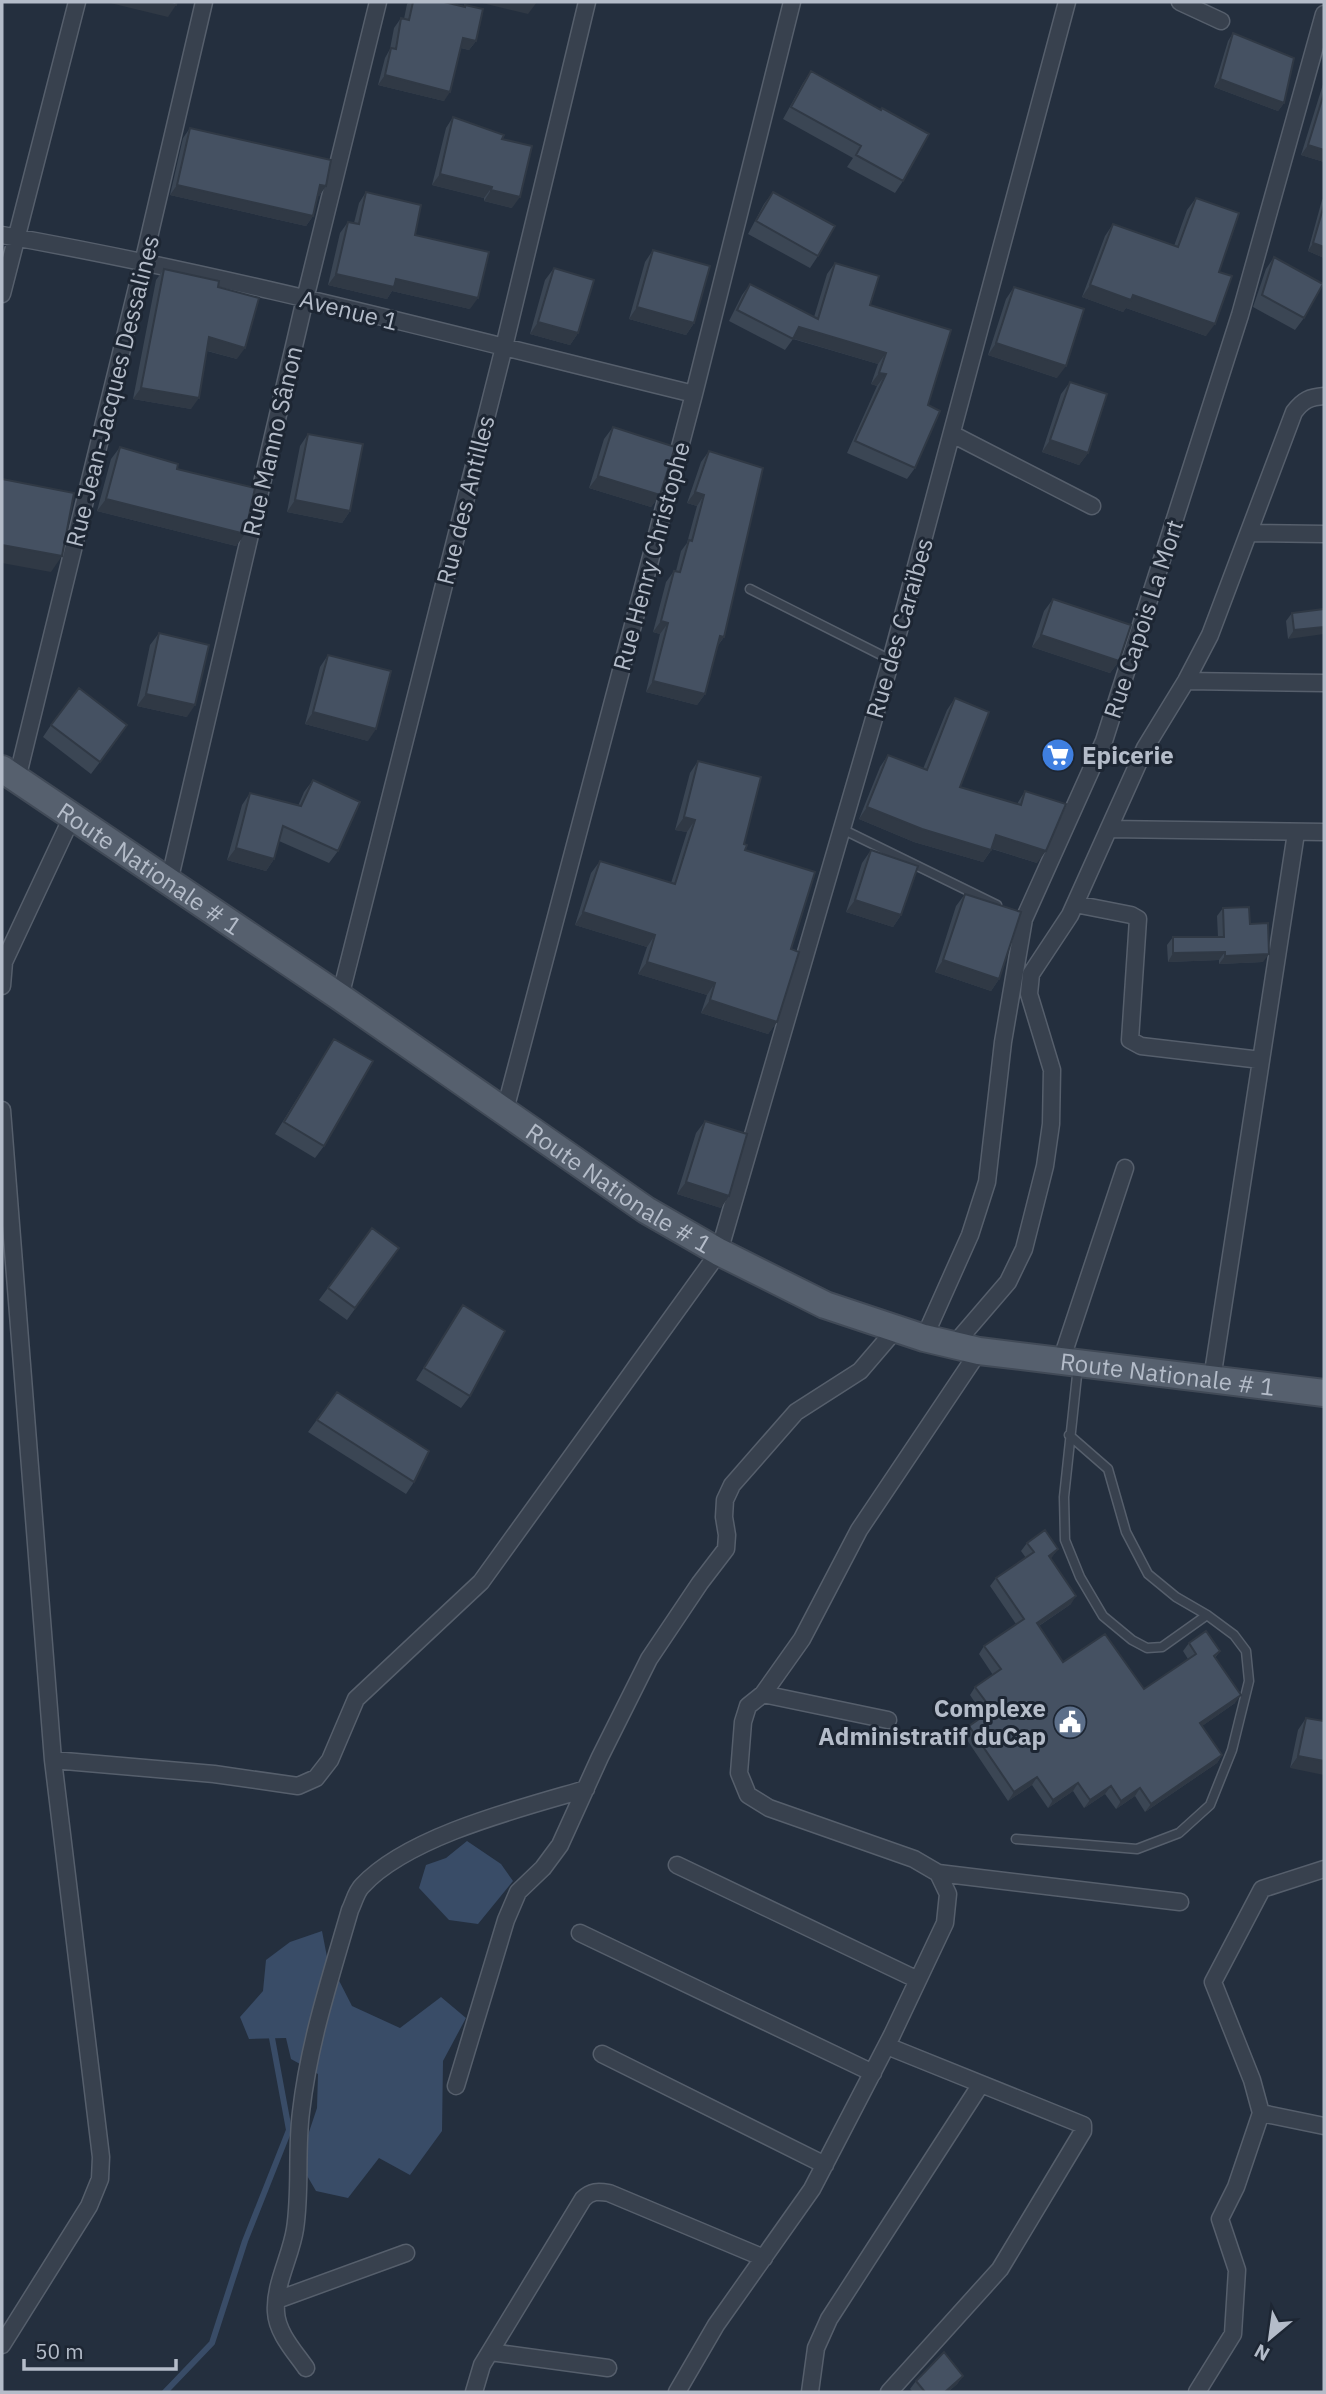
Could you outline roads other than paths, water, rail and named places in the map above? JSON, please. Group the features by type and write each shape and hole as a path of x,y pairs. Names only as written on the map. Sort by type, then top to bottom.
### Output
{"main road":[{"name":"Route Nationale # 1","path":"9,774 340,997 646,1210 719,1252 825,1306 924,1338 979,1351 1324,1393"}],"street":[{"path":"2,294 9,236 77,2"},
{"name":"Rue Jean-Jacques Dessalines","path":"9,774 143,263 204,2"},
{"name":"Rue Manno Sânon","path":"169,882 305,299 378,2"},
{"name":"Rue des Antilles","path":"340,997 504,347 587,2"},
{"name":"Rue Henry Christophe","path":"505,1110 694,394 792,2"},
{"name":"Rue des Caraïbes","path":"53,1760 214,1774 298,1786 316,1778 330,1760 356,1699 481,1582 719,1252 891,660 1067,2"},
{"path":"1180,2 1222,21"},
{"name":"Rue Capois La Mort","path":"924,1338 971,1235 987,1182 1018,916 1104,741 1240,315 1323,20"},
{"name":"Avenue 1","path":"9,236 305,299 694,394"},
{"path":"953,1346 1008,1282 1024,1250 1045,1166 1051,1124 1052,1070 1029,994 1031,974 1070,915 1144,748 1186,681 1210,635 1294,412 1302,402 1324,396"},
{"path":"952,434 1092,506"},
{"path":"1249,533 1324,534"},
{"path":"1186,681 1324,683"},
{"path":"2,986 4,962 72,817"},
{"path":"1109,829 1324,832"},
{"path":"1212,1379 1296,833"},
{"path":"1075,904 1131,915 1138,919 1130,1040 1141,1046 1261,1060"},
{"path":"2,1110 53,1760 101,2157 100,2179 89,2206 2,2345"},
{"path":"1070,1362 1125,1168"},
{"path":"456,2085 506,1920 518,1892 543,1868 560,1845 649,1659 726,1549 725,1500 732,1485 796,1412 860,1371 896,1329"},
{"path":"979,1351 859,1530 802,1639 763,1695 748,1706 743,1722 739,1773 748,1795 769,1808 914,1859 938,1873 1180,1902"},
{"path":"763,1695 888,1720"},
{"path":"306,2368 284,2336 276,2315 276,2300 295,2231 299,2200 298,2138 311,2045 350,1910 360,1888 382,1867 433,1839 586,1789"},
{"path":"677,1865 918,1980"},
{"path":"1198,2392 1234,2334 1237,2270 1220,2220 1236,2187 1261,2113 1252,2080 1213,1983 1262,1889 1324,1869"},
{"path":"677,2392 716,2325 812,2189 887,2046 945,1923 948,1894 938,1873"},
{"path":"580,1933 873,2073"},
{"path":"887,2046 1083,2125 1083,2131 1000,2269 889,2392"},
{"path":"602,2054 825,2165"},
{"path":"810,2392 816,2348 830,2319 981,2084"},
{"path":"1261,2113 1324,2126"},
{"path":"474,2392 482,2365 583,2199 597,2191 609,2193 764,2258"},
{"path":"276,2300 406,2253"},
{"path":"490,2352 608,2368"}],"lane":[{"path":"750,589 891,660"},
{"path":"841,828 1000,907"},
{"path":"1070,1362 1069,1435 1063,1497 1065,1540 1080,1577 1103,1616 1132,1640 1147,1648 1162,1647 1207,1615"},
{"path":"1016,1839 1137,1849 1179,1833 1210,1805 1232,1750 1249,1681 1246,1651 1234,1635 1176,1597 1148,1574 1126,1532 1108,1469 1069,1435"}],"water":[{"path":"467,1841 501,1864 513,1881 478,1924 449,1920 419,1888 426,1865 446,1858"},
{"path":"322,1931 327,1957 352,2006 400,2028 441,1997 466,2018 443,2061 442,2131 410,2175 379,2158 348,2198 316,2191 299,2162 317,2108 318,2074 291,2059 286,2038 249,2039 240,2017 263,1991 266,1960 290,1942"}],"waterway":[{"path":"165,2392 212,2343 245,2241 289,2130 272,2038"}],"place":[{"name":"Epicerie","path":"1058,755"},
{"name":"Complexe Administratif duCap","path":"1070,1722"}]}
